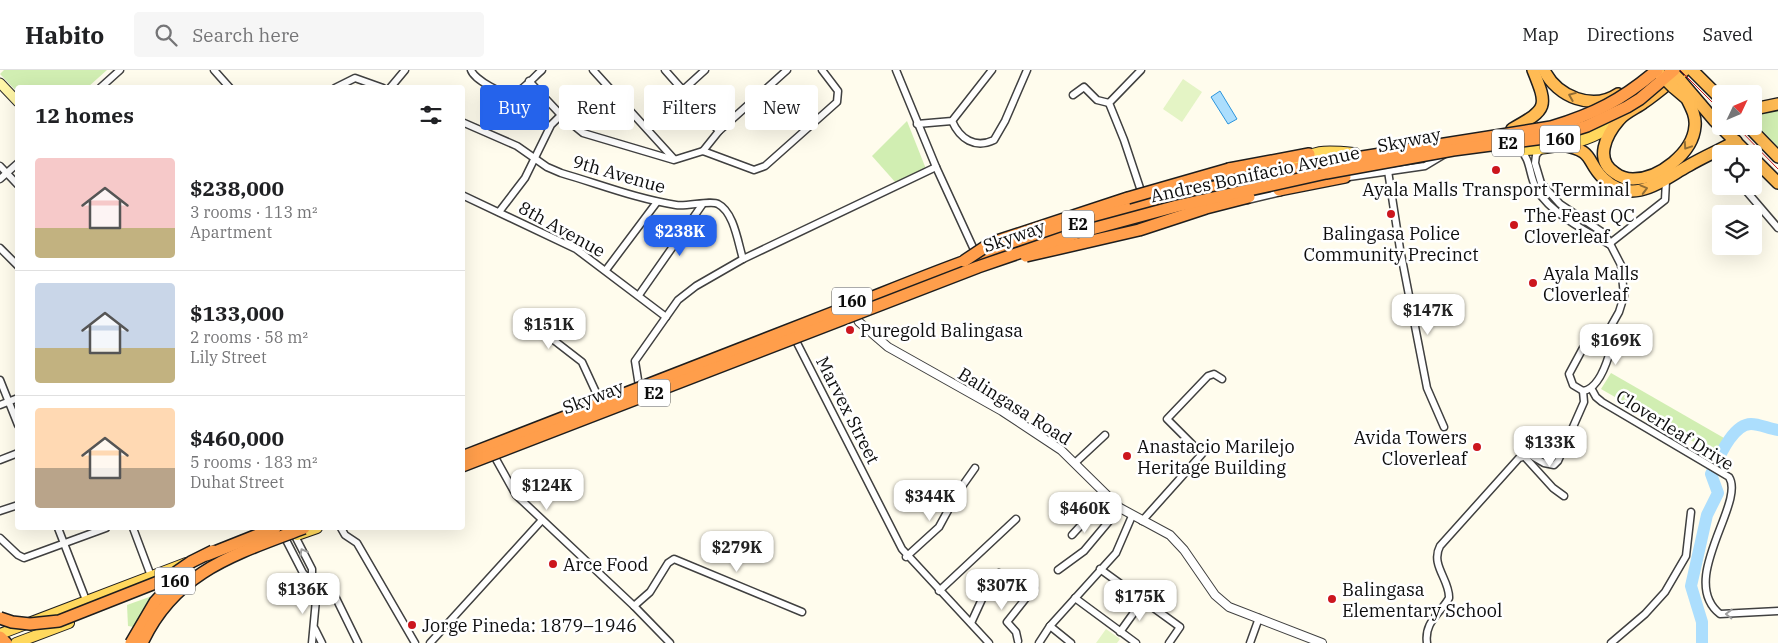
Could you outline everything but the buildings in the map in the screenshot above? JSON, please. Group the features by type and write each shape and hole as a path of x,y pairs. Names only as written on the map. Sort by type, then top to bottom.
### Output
{"highway":[{"path":"1512,129 1536,114 1542,103 1543,92 1532,70"},
{"path":"1544,70 1552,84 1572,97 1588,100 1610,99 1651,70"},
{"path":"1656,70 1676,76 1712,118"},
{"name":"Skyway","path":"465,454 964,261 1076,225 1211,187 1373,155 1550,127 1584,117 1607,107 1633,90 1656,70"},
{"path":"1692,70 1712,90"},
{"path":"1676,76 1688,101 1695,122 1694,133 1689,144 1674,161 1646,177 1623,178 1612,171 1605,161 1604,145 1620,119 1676,76"},
{"name":"Skyway","path":"465,465 978,267 1078,232 1222,195 1452,150 1552,137 1587,126 1628,107 1676,76"},
{"path":"1688,101 1712,119"},
{"path":"1762,107 1778,104"},
{"path":"1730,135 1740,145"},
{"path":"1757,135 1778,157"},
{"path":"1559,143 1585,152 1602,178 1623,190 1644,190 1666,180 1736,141"},
{"path":"964,261 991,243 1128,198 1229,169 1309,154"},
{"path":"1762,167 1778,183"},
{"path":"978,267 1139,230 1206,208 1279,190 1344,177"},
{"path":"0,618 12,622 30,624 59,621 168,578 190,562 213,551 270,530"},
{"path":"142,643 157,617 170,601 201,572 218,561 299,530"},
{"path":"133,643 146,616 167,588 213,551"},
{"path":"0,637 6,643"}],"main road":[{"path":"0,83 15,99"},
{"name":"Andres Bonifacio Avenue","path":"465,454 488,443 976,254 1145,202 1250,174 1355,153 1553,122 1610,99"},
{"name":"Andres Bonifacio Avenue","path":"1498,148 1504,145 1559,143 1620,119"},
{"name":"Andres Bonifacio Avenue","path":"465,469 795,339 1024,252 1148,214 1343,169 1446,153 1498,148 1520,150 1542,148 1600,134 1620,119"},
{"path":"1288,166 1309,154 1326,150 1355,153"},
{"name":"160","path":"0,637 86,600 270,530"},
{"name":"160","path":"16,643 33,639 169,583 312,530"},
{"path":"133,643 169,583"}],"street":[{"path":"103,85 120,70"},
{"path":"214,70 226,85"},
{"path":"392,85 405,70"},
{"path":"471,71 477,79 508,94 515,93 542,70"},
{"path":"593,70 674,160"},
{"path":"665,70 678,85"},
{"path":"688,85 705,70"},
{"path":"580,130 583,133 674,160 703,151 719,131 787,70"},
{"path":"703,151 750,169 765,166 837,102 838,91 822,70"},
{"path":"896,70 936,167 976,254"},
{"path":"918,124 952,121 992,70"},
{"path":"952,121 956,130 971,143 979,144 994,140 1005,121 1027,70"},
{"path":"1109,103 1140,70"},
{"path":"341,85 355,78 375,85"},
{"path":"529,81 559,112"},
{"path":"1073,95 1084,87 1095,98 1109,103 1145,202"},
{"path":"499,212 525,178 551,125 559,116"},
{"name":"9th Avenue","path":"465,123 517,146 535,159 561,173 656,202 686,207 713,202 718,204 727,214 743,259"},
{"path":"1733,145 1736,141"},
{"path":"1427,643 1429,625 1448,598 1448,588 1438,565 1438,550 1503,474 1523,456 1530,455 1544,464 1554,465 1558,461 1584,402 1583,391 1570,381 1571,367 1588,344 1594,342 1602,344 1619,312 1624,296 1621,265 1605,234 1560,204 1541,183 1535,163 1536,155 1542,148"},
{"path":"1520,150 1527,158 1536,189 1544,198 1556,210 1609,244"},
{"name":"Andres Bonifacio Avenue","path":"1024,252 1087,243 1242,201 1344,177 1425,166 1446,153"},
{"path":"0,166 15,182"},
{"path":"0,179 15,166"},
{"path":"639,386 635,361 678,300 696,286 743,259 936,167"},
{"path":"1388,171 1400,249 1427,388 1444,427"},
{"path":"1609,244 1665,200 1666,180"},
{"path":"1750,195 1778,228"},
{"name":"8th Avenue","path":"465,196 576,250 606,270 666,317"},
{"path":"606,270 656,202"},
{"path":"639,295 702,205"},
{"path":"0,248 15,263"},
{"name":"Balingasa Road","path":"856,316 859,322 888,347 1002,411 1061,450 1076,462 1107,497 1120,508 1170,535 1184,550 1215,595 1229,607 1322,643"},
{"path":"529,321 582,362 600,401"},
{"name":"Marvex Street","path":"788,327 906,557 989,643"},
{"name":"Cloverleaf Drive","path":"1583,391 1591,388 1609,355 1602,344"},
{"path":"1142,521 1202,454 1167,419 1208,376 1214,374 1222,379"},
{"path":"0,380 15,418"},
{"name":"Cloverleaf Drive","path":"1591,388 1596,397 1602,402 1719,470 1732,482 1732,492 1706,577 1706,594 1714,608 1726,615 1778,611"},
{"path":"0,405 15,399"},
{"path":"1076,462 1105,435"},
{"path":"488,443 513,492 634,606 667,642"},
{"path":"0,460 15,454"},
{"path":"1523,456 1564,496"},
{"path":"906,557 939,528 958,492 975,468"},
{"path":"1072,535 1107,497"},
{"path":"0,512 15,506"},
{"path":"1058,570 1084,551 1120,508"},
{"path":"1611,643 1645,614 1665,592 1686,556 1691,512"},
{"path":"1039,643 1050,626 1116,553 1132,516"},
{"path":"939,591 1016,519"},
{"path":"430,643 542,520"},
{"path":"59,530 86,600"},
{"path":"0,538 18,555 24,558 100,530"},
{"path":"134,530 151,576"},
{"path":"342,530 345,535 357,543 415,643"},
{"path":"290,538 303,573 312,581 317,590 312,643"},
{"path":"634,606 650,592 671,560 679,560 802,612"},
{"path":"1100,569 1180,627 1169,643"},
{"path":"971,623 983,597 999,573"},
{"path":"1019,642 1016,632 1007,622 1034,588"},
{"path":"317,590 333,592 358,643"},
{"path":"1075,598 1136,643"},
{"path":"1120,632 1143,600"},
{"path":"1250,643 1259,618"},
{"path":"1050,626 1071,643"},
{"path":"314,628 322,643"}],"green space":[{"path":"4,70 107,70 90,85 15,85 15,90 0,74"},
{"path":"1183,79 1202,92 1182,122 1163,109"},
{"path":"1778,110 1778,147 1762,130 1762,113"},
{"path":"907,121 926,169 896,183 872,156"},
{"path":"1611,373 1724,438 1715,454 1601,389"},
{"path":"152,596 134,627 128,626 127,605"},
{"path":"1106,629 1120,639 1117,643 1096,643"}],"water":[{"path":"1220,91 1237,119 1228,124 1211,97"}],"waterway":[{"path":"1702,643 1702,622 1691,586 1707,515 1718,493 1711,474 1726,444 1744,426 1754,424 1778,430"}],"tram line":[{"path":"1680,70 1712,102"},
{"path":"1745,135 1778,169"}],"place":[{"name":"Ayala Malls Transport Terminal","path":"1496,170"},
{"name":"Balingasa Police Community Precinct","path":"1391,214"},
{"name":"The Feast QC Cloverleaf","path":"1514,225"},
{"name":"Ayala Malls Cloverleaf","path":"1533,283"},
{"name":"Puregold Balingasa","path":"850,330"},
{"name":"Avida Towers Cloverleaf","path":"1477,447"},
{"name":"Anastacio Marilejo Heritage Building","path":"1127,456"},
{"name":"Arce Food","path":"553,564"},
{"name":"Balingasa Elementary School","path":"1332,599"},
{"name":"Jorge Pineda: 1879–1946","path":"412,625"}]}
